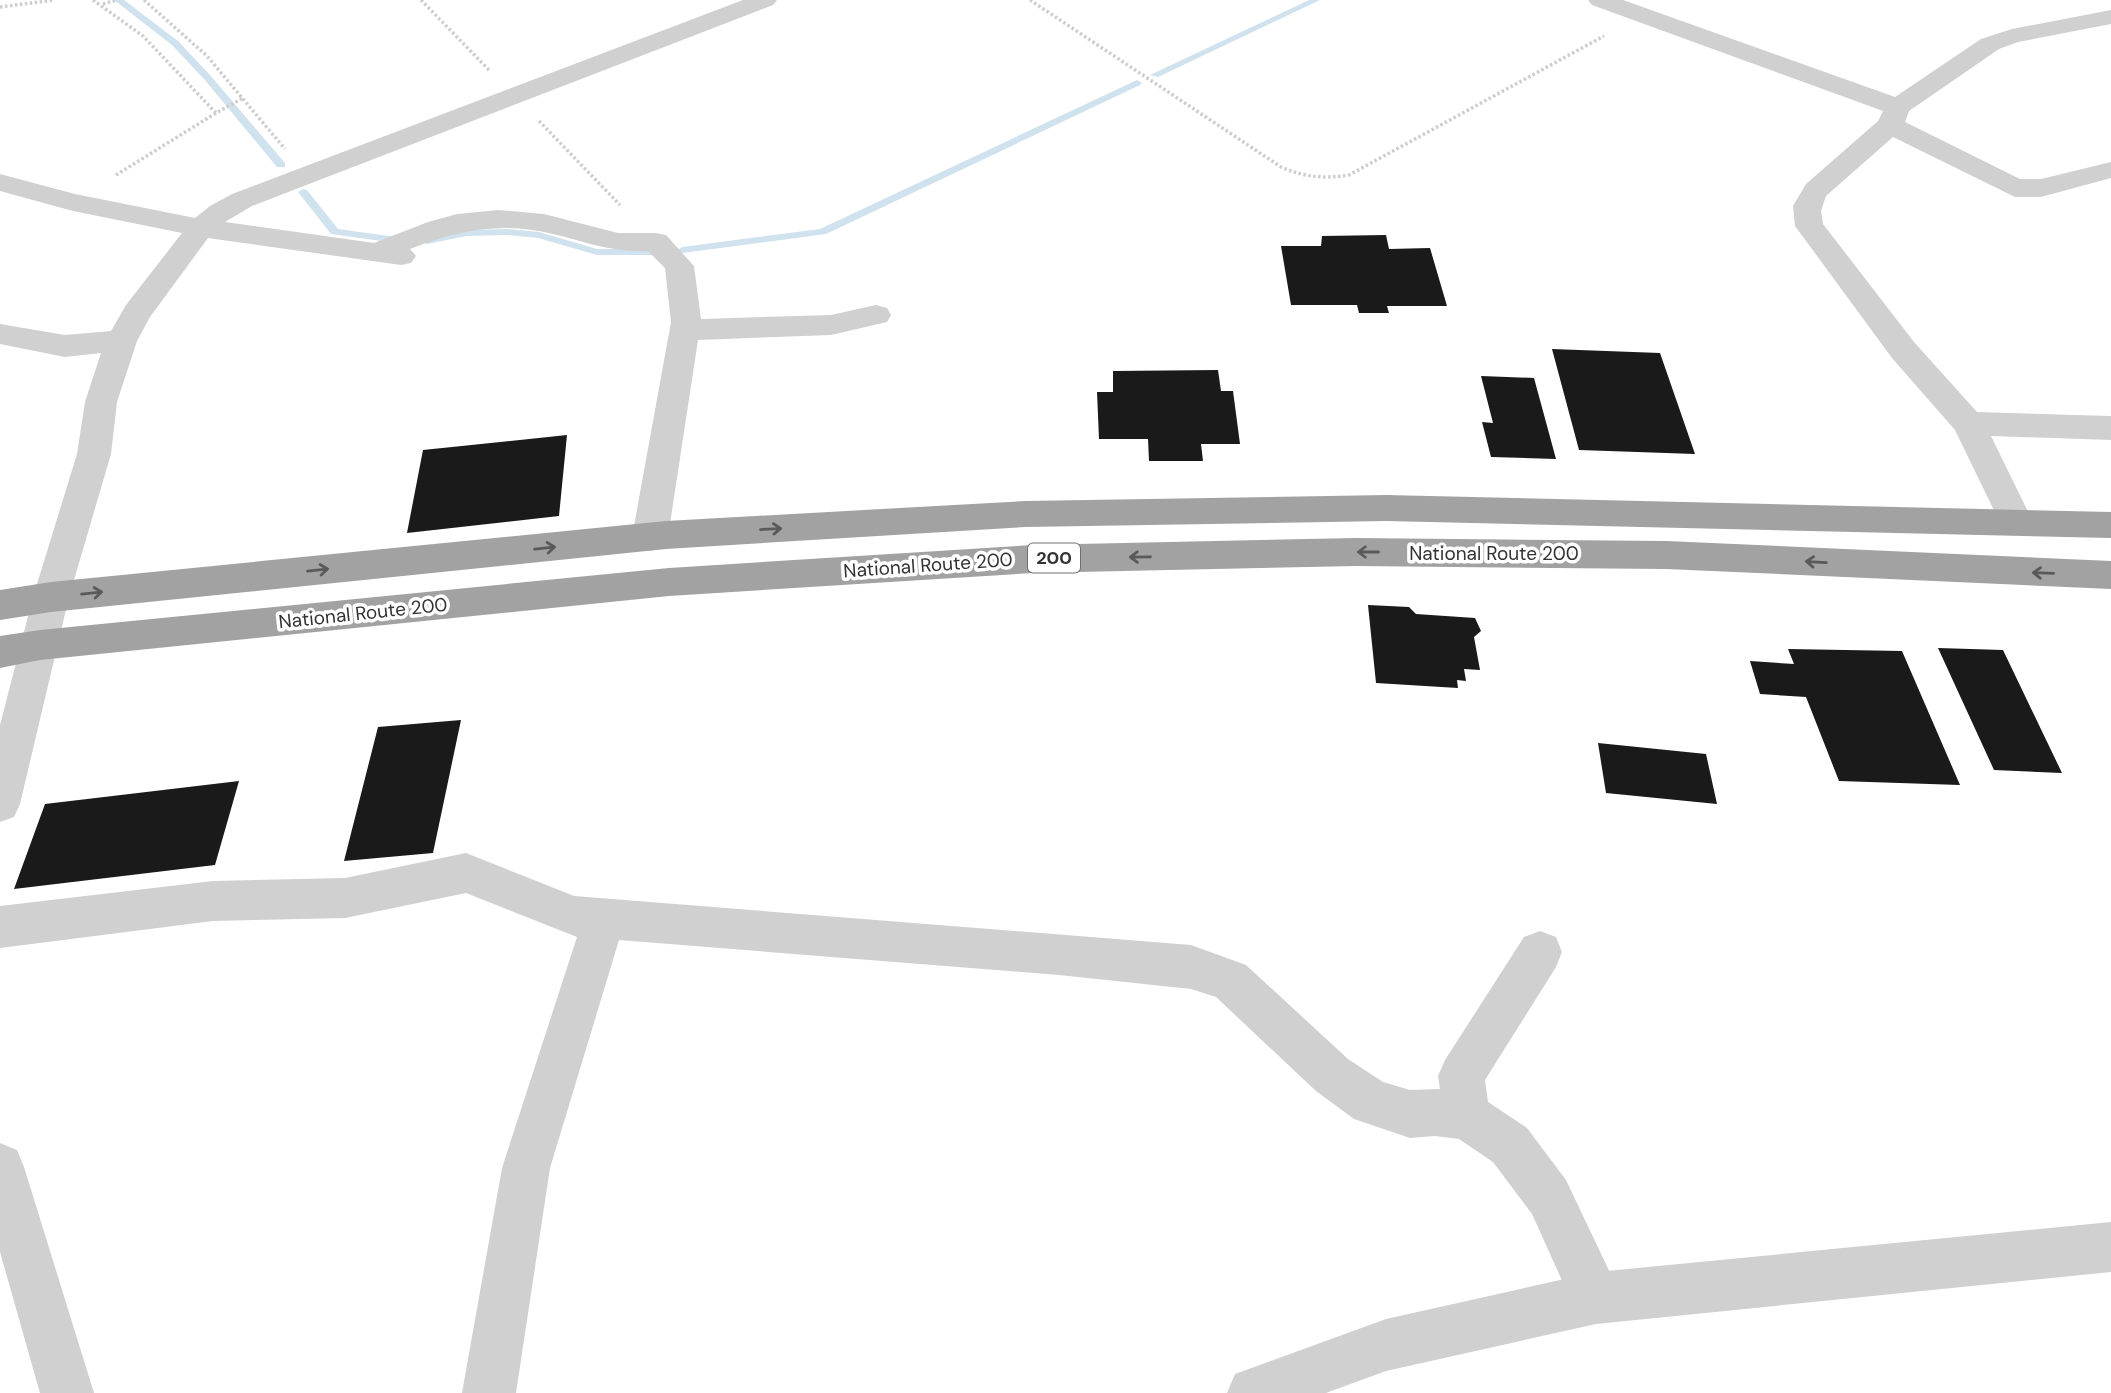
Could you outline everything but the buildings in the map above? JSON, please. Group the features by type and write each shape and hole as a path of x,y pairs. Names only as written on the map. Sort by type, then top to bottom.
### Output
{"highway":[{"path":"0,605 51,597 650,537 1025,514 1386,508 2111,524"},
{"name":"National Route 200","path":"0,652 40,645 669,582 1032,559 1356,552 1666,555 2111,575"}],"street":[{"path":"0,804 51,597 94,454 101,402 121,341 137,312 201,228 220,212 242,200 765,0"},
{"path":"1600,0 1894,116 2015,188 2041,188 2111,170"},
{"path":"2016,522 1968,424 1903,350 1809,226 1805,213 1807,200 1894,116 1990,44 2012,36 2111,17"},
{"path":"0,183 13,184 73,202 201,228 401,248 454,222 504,219 546,223 619,243 656,242 678,266 685,330 650,537"},
{"path":"685,330 831,325 876,315"},
{"path":"0,334 65,345 121,341"},
{"path":"1968,424 2111,428"},
{"path":"0,927 213,901 345,898 466,873 574,916 1191,967 1230,981 1332,1075 1371,1102 1410,1114 1435,1112 1467,1116 1510,1145 1549,1197 1596,1298"},
{"path":"489,1393 526,1168 604,919"},
{"path":"1467,1116 1461,1076 1540,952"},
{"path":"0,1167 67,1393"},
{"path":"1254,1393 1386,1345 1596,1298 2111,1247"}],"path":[{"path":"0,7 54,0"},
{"path":"93,0 157,50 216,113"},
{"path":"102,5 117,0"},
{"path":"144,0 186,34 307,175"},
{"path":"1030,0 1281,167 1302,177 1328,179 1349,175 1642,16"},
{"path":"73,202 243,98"}],"waterway":[{"path":"118,0 175,43 281,165"},
{"path":"1155,75 1316,0"},
{"path":"682,250 822,232 1137,83"},
{"path":"303,192 335,232 403,241"},
{"path":"427,241 467,233 507,232 539,235 597,252 656,252"}]}
